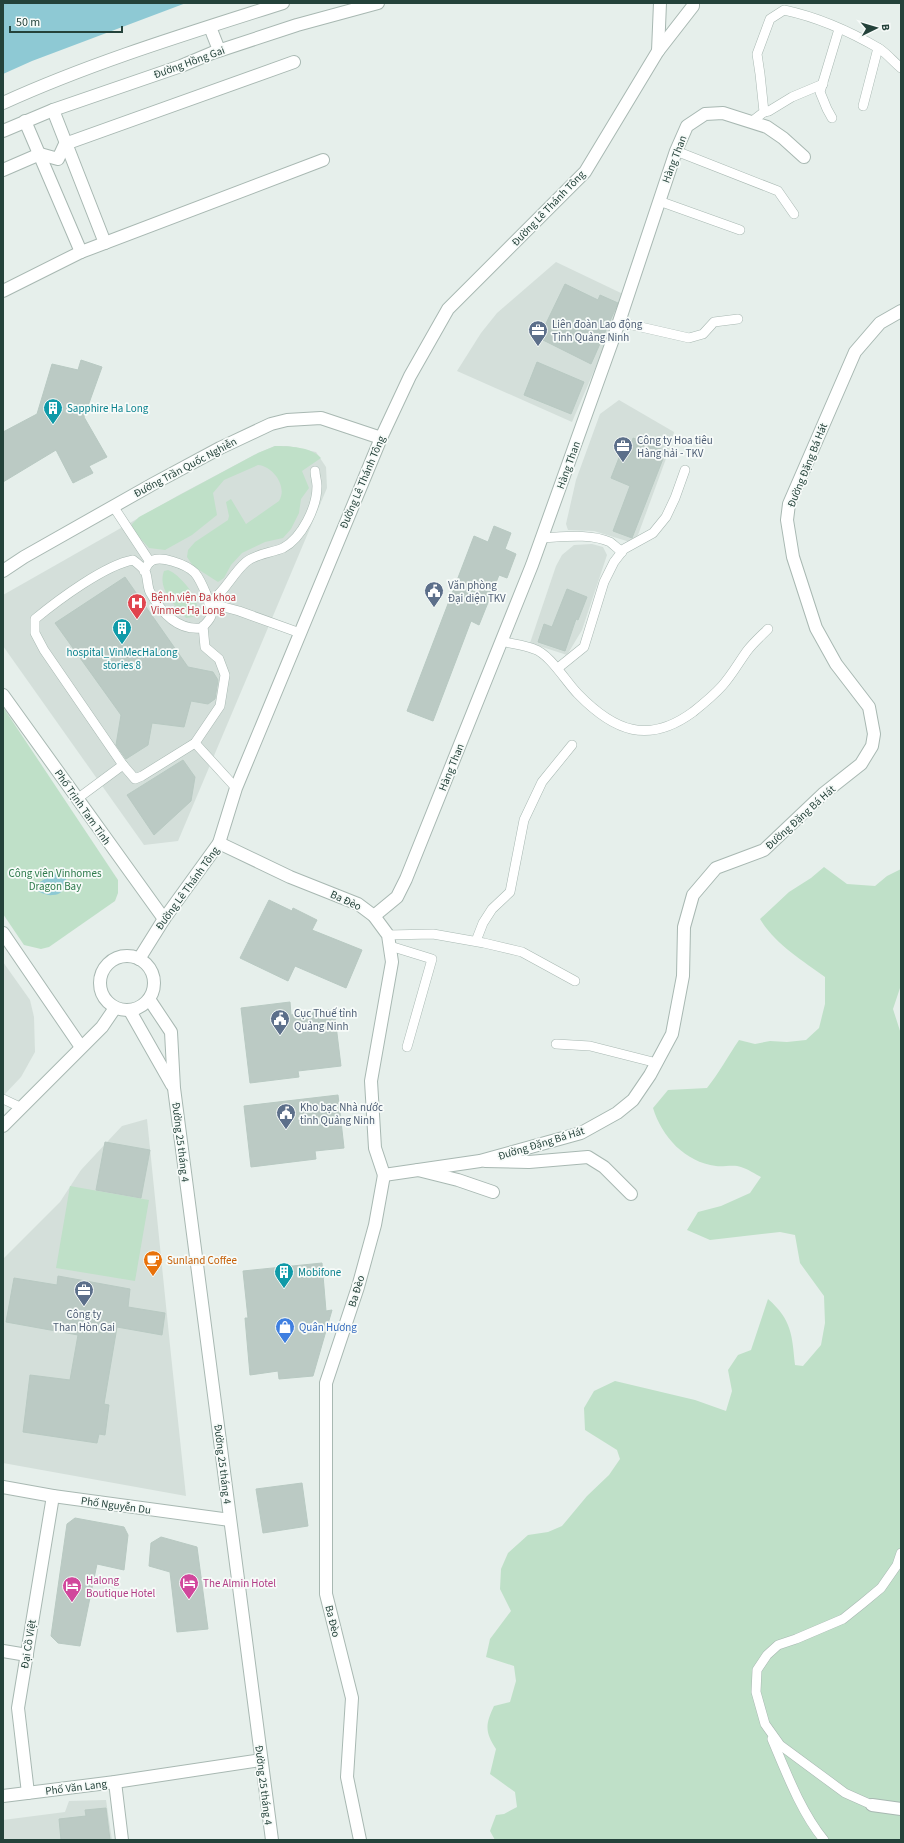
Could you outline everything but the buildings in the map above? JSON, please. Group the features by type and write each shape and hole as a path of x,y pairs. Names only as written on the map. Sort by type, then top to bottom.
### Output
{"street":[{"path":"3,103 34,89 170,39 283,3"},
{"name":"Đường Hồng Gai","path":"3,131 52,110 181,66 219,50 297,25 378,3"},
{"name":"Đường Lê Thánh Tông","path":"658,51 660,3"},
{"name":"Đường Lê Thánh Tông","path":"138,958 164,919 219,843 236,788 380,438 410,376 448,309 584,172 658,51 677,28 693,6 693,3"},
{"path":"210,27 219,50"},
{"path":"3,170 40,154 58,159 65,144 294,62"},
{"path":"52,110 105,243"},
{"name":"Hàng Than","path":"374,916 397,898 406,879 501,641 541,538 619,322 676,150 687,126 705,114 723,113 767,127 783,138 804,157"},
{"path":"25,121 81,252"},
{"path":"3,291 81,252 323,160"},
{"name":"Đường Đặng Bá Hát","path":"384,1175 480,1161 581,1133 617,1112 632,1100 650,1075 672,1034 683,976 684,927 693,894 716,868 764,850 823,794 861,764 872,746 874,734 869,707 836,664 816,628 793,557 787,520 789,504 855,352 880,323 901,311"},
{"name":"Đường Trần Quốc Nghiễn","path":"3,571 24,557 113,506 220,448 271,424 287,420 321,418 380,438"},
{"name":"Phố Trịnh Tam Tỉnh","path":"3,695 164,919"},
{"name":"Ba Đèo","path":"219,843 290,877 358,904 374,916 389,940 392,962 371,1081 375,1148 384,1175 375,1225 358,1287 326,1383 326,1594 352,1698 347,1777 360,1840"},
{"path":"3,933 81,1047"},
{"path":"131,956 138,958 150,969 153,976 153,992 149,999 144,1005 130,1011 115,1008 103,998 100,991 99,983 104,968 116,958 131,956"},
{"name":"Đường 25 tháng 4","path":"149,999 171,1032 174,1088 272,1840"},
{"path":"3,1126 20,1107 102,1027 115,1008"},
{"name":"Đường 25 tháng 4","path":"130,1011 174,1088"},
{"path":"480,1161 529,1162 588,1157 604,1167 631,1194"},
{"path":"418,1170 458,1180 493,1192"},
{"name":"Phố Nguyễn Du","path":"3,1487 53,1496 230,1520"},
{"name":"Đại Cồ Việt","path":"28,1793 18,1708 53,1496"},
{"path":"3,1651 27,1655"},
{"path":"114,1782 261,1760"},
{"name":"Phố Văn Lang","path":"3,1796 114,1782 122,1840"},
{"path":"872,1805 901,1809"}],"lane":[{"path":"764,112 760,74 756,54 770,19 784,10 798,13 839,29 878,48 901,68"},
{"path":"832,118 820,92 839,29"},
{"path":"863,106 878,48"},
{"path":"751,122 764,112 768,112 792,96 823,84"},
{"path":"676,150 778,190 794,214"},
{"path":"659,201 740,230"},
{"path":"619,322 689,338 703,334 714,322 738,319"},
{"path":"558,668 584,647 604,582 614,562 622,552 652,534 666,517 675,498 685,470"},
{"path":"209,603 217,597 246,562 292,542 306,522 313,504 317,487 315,471"},
{"path":"113,506 150,562"},
{"path":"541,538 597,538 610,543 622,552"},
{"path":"144,571 150,562 159,558 183,565 194,572 209,603 211,616 203,626 202,628 191,629 178,625 169,616 150,591 144,571 133,560 121,562 56,600 35,619 35,633 44,650 123,765 135,779 195,743 220,706 226,675 219,660 205,647 203,626"},
{"path":"209,603 239,611 300,633"},
{"path":"501,641 536,649 558,668 569,685 601,716 628,728 642,731 660,730 681,720 700,706 722,686 748,649 768,629"},
{"path":"195,743 236,788"},
{"path":"476,941 483,923 492,909 510,892 524,820 542,782 572,745"},
{"path":"77,798 123,765"},
{"path":"389,940 433,934 476,941 522,952 575,980"},
{"path":"389,940 432,959 407,1047"},
{"path":"556,1044 590,1046 657,1063"},
{"path":"3,1099 20,1107"},
{"path":"824,1840 818,1833 792,1786 765,1724 756,1692 758,1670 767,1655 778,1645 843,1619 882,1588 897,1565 901,1553"},
{"path":"765,1724 780,1745 801,1761 845,1793 872,1805"}],"shaded area":[{"name":"Liên đoàn Lao động Tỉnh Quảng Ninh","path":"556,262 623,294 609,336 572,422 457,371 481,333 497,313"},
{"name":"Công ty Hoa tiêu Hàng hải - TKV","path":"619,400 674,432 671,445 638,535 630,542 594,531 568,530 566,524 576,480 600,414"},
{"name":"Bệnh viện Đa khoa Vinmec Hạ Long","path":"275,446 287,446 316,452 326,467 327,488 178,841 144,845 3,646 3,595 179,495 258,453"},
{"path":"592,544 603,547 607,555 582,630 567,655 530,643 556,566 562,555 574,545"},
{"path":"3,962 30,1000 34,1017 35,1052 21,1077 3,1096"},
{"name":"Công ty Than Hòn Gai","path":"147,1119 186,1496 3,1463 3,1259 60,1202 81,1170 122,1126"},
{"path":"106,1800 112,1840 3,1840 3,1820 65,1812 69,1801"}],"green space":[{"path":"275,446 306,449 317,454 321,458 302,471 309,488 301,499 299,513 291,529 283,538 265,542 242,553 231,565 224,578 218,582 193,566 187,557 188,550 195,542 228,520 229,516 226,502 231,499 246,524 279,501 282,490 278,478 269,469 258,465 224,480 213,493 217,515 192,535 165,550 149,548 132,529 132,524 139,517 258,453"},
{"path":"168,570 183,581 192,592 197,604 197,610 193,617 186,618 168,596 162,578 164,571"},
{"name":"Công viên Vinhomes Dragon Bay","path":"3,707 118,880 118,893 115,901 49,947 41,949 24,945 3,914"},
{"path":"824,867 847,884 875,886 887,876 901,869 901,985 893,1009 901,1034 901,1840 495,1840 490,1831 496,1815 504,1814 517,1807 515,1792 490,1774 496,1749 488,1733 489,1718 494,1706 510,1702 516,1681 514,1666 486,1657 490,1639 511,1611 500,1589 501,1569 508,1553 528,1535 548,1532 562,1526 587,1496 609,1475 620,1459 617,1450 585,1430 584,1408 594,1391 615,1381 695,1400 726,1411 732,1391 728,1370 738,1355 751,1350 768,1299 782,1314 786,1321 793,1345 795,1365 803,1366 821,1345 825,1323 824,1296 800,1263 795,1235 780,1232 710,1240 687,1230 698,1212 721,1206 750,1193 761,1177 738,1166 716,1166 705,1164 685,1154 676,1146 662,1129 653,1108 668,1090 707,1088 739,1040 755,1044 770,1041 787,1042 806,1040 819,1028 825,1004 825,977 781,944 760,919 789,892 811,878"},
{"path":"70,1186 149,1200 135,1281 56,1268"}],"water":[{"path":"3,3 186,3 32,61 3,74"},
{"path":"64,867 66,876 65,885 64,889 58,894 47,895 32,887"}],"place":[{"name":"Liên đoàn Lao động Tỉnh Quảng Ninh","path":"538,347"},
{"name":"Sapphire Ha Long","path":"53,425"},
{"name":"Công ty Hoa tiêu Hàng hải - TKV","path":"623,463"},
{"name":"Văn phòng Đại diện TKV","path":"434,608"},
{"name":"Bệnh viện Đa khoa Vinmec Hạ Long","path":"137,620"},
{"name":"hospital_VinMecHaLong stories 8","path":"122,645"},
{"name":"Cục Thuế tỉnh Quảng Ninh","path":"280,1036"},
{"name":"Kho bạc Nhà nước tỉnh Quảng Ninh","path":"286,1130"},
{"name":"Sunland Coffee","path":"153,1277"},
{"name":"Mobifone","path":"284,1289"},
{"name":"Công ty Than Hòn Gai","path":"84,1307"},
{"name":"Quân Hương","path":"285,1344"},
{"name":"The Almin Hotel","path":"189,1600"},
{"name":"Halong Boutique Hotel","path":"72,1603"}]}
